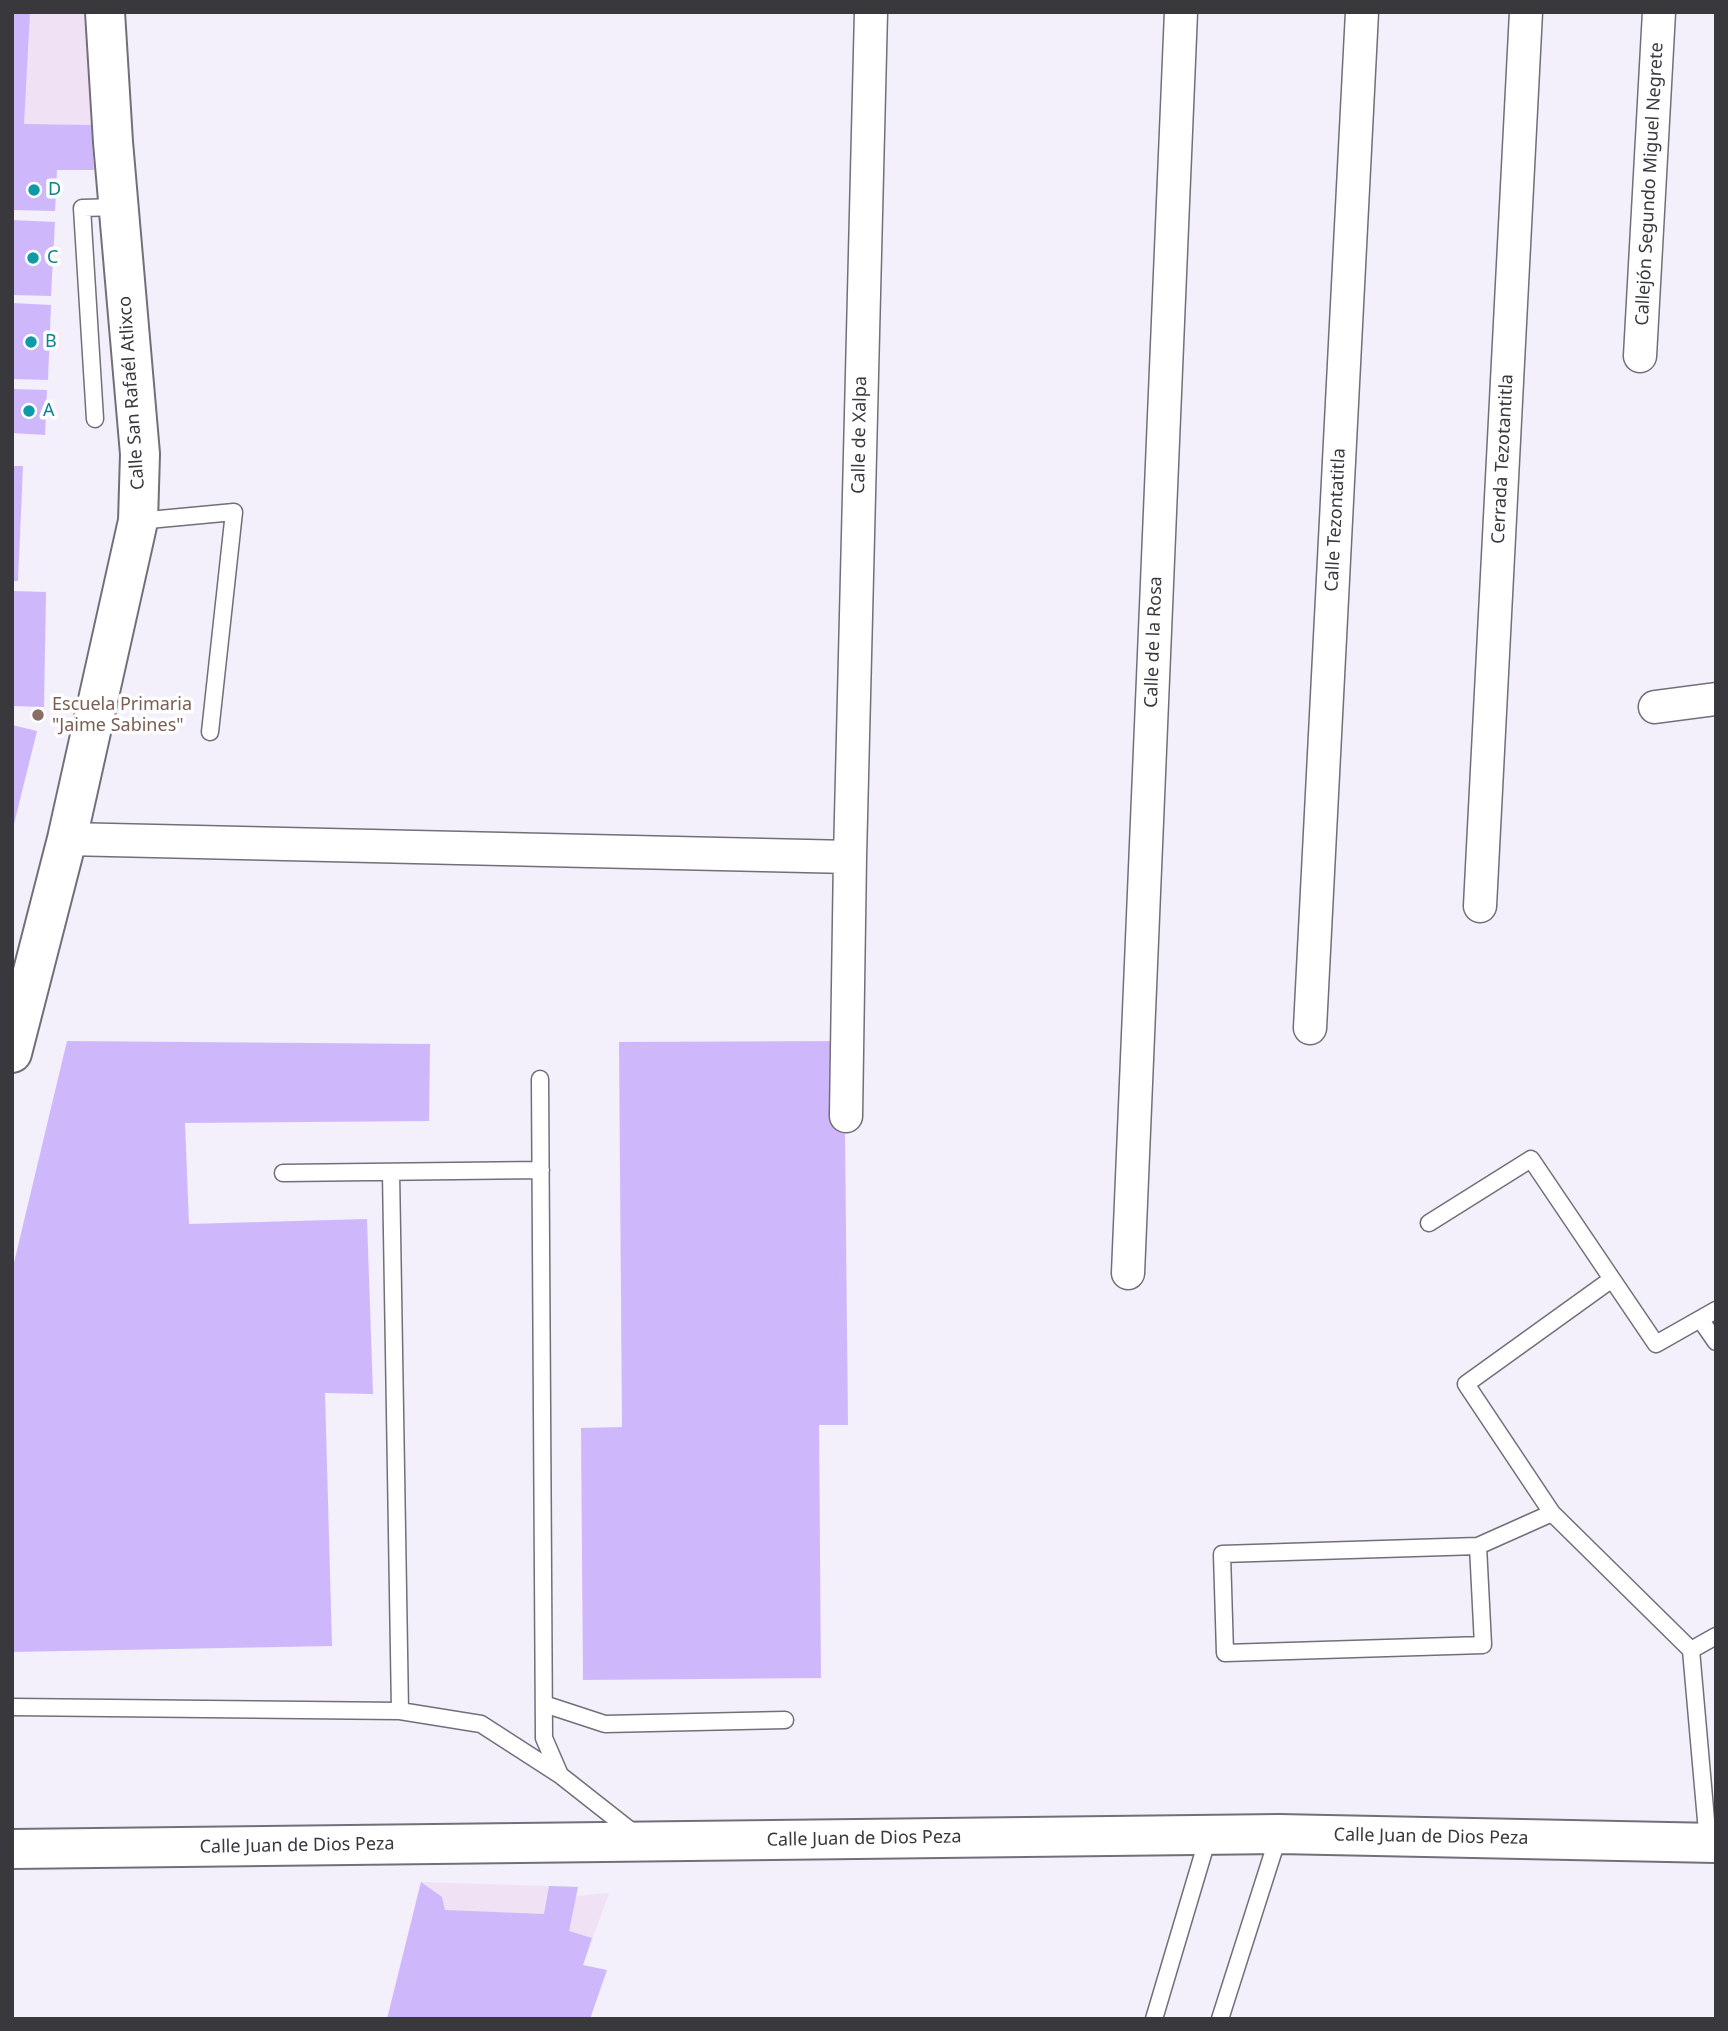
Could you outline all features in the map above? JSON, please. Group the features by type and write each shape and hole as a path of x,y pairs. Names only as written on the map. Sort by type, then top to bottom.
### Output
{"street":[{"name":"Calle San Rafaél Atlixco","path":"15,1035 66,839 138,521 139,454 105,12"},
{"name":"Calle de Xalpa","path":"846,1116 871,12"},
{"name":"Calle de la Rosa","path":"1128,1273 1181,12"},
{"name":"Calle Tezontatitla","path":"1310,1028 1362,12"},
{"name":"Cerrada Tezotantitla","path":"1480,906 1526,12"},
{"name":"Callejón Segundo Miguel Negrete","path":"1640,356 1659,12"},
{"path":"1655,706 1716,699"},
{"path":"66,839 850,857"},
{"name":"Calle Juan de Dios Peza","path":"12,1849 1279,1834 1712,1843"}],"lane":[{"path":"95,419 82,208 119,207"},
{"path":"138,521 234,512 210,732"},
{"path":"540,1079 544,1738 560,1776"},
{"path":"1429,1223 1531,1159 1656,1344 1716,1310"},
{"path":"283,1173 541,1170"},
{"path":"391,1172 400,1711"},
{"path":"1612,1279 1466,1384 1552,1513 1691,1650 1712,1843"},
{"path":"1700,1319 1716,1342"},
{"path":"1478,1546 1483,1645 1225,1653 1222,1554 1478,1546 1552,1513"},
{"path":"1691,1650 1716,1636"},
{"path":"544,1704 605,1724 785,1720"},
{"path":"12,1707 400,1711 481,1724 560,1776 646,1842"},
{"path":"1220,2019 1279,1834"},
{"path":"1154,2019 1209,1835"}],"shaded area":[{"path":"12,12 84,12 94,170 12,169"},
{"path":"421,1882 577,1887 576,1896 609,1893 583,1965 590,2019 387,2019"}],"building":[{"path":"12,12 30,12 24,124 91,125 94,170 57,170 55,211 12,210"},
{"name":"C","path":"12,220 55,222 51,296 12,295"},
{"name":"B","path":"12,303 51,305 48,380 12,379"},
{"name":"A","path":"12,389 47,390 45,435 12,433"},
{"path":"12,466 23,466 18,581 12,581"},
{"path":"12,591 46,592 44,707 12,706"},
{"path":"12,725 37,731 13,828 12,828"},
{"path":"67,1041 430,1044 429,1121 185,1123 189,1224 367,1219 373,1394 325,1393 332,1646 12,1652 12,1271"},
{"path":"844,1041 848,1425 819,1425 821,1678 583,1680 581,1428 622,1427 619,1042"},
{"path":"421,1882 442,1897 445,1910 544,1914 549,1886 578,1887 569,1931 592,1938 583,1965 607,1970 590,2019 387,2019"}],"place":[{"name":"D","path":"34,190"},
{"name":"C","path":"33,258"},
{"name":"B","path":"31,342"},
{"name":"A","path":"29,411"},
{"name":"Escuela Primaria \"Jaime Sabines\"","path":"38,715"}]}
